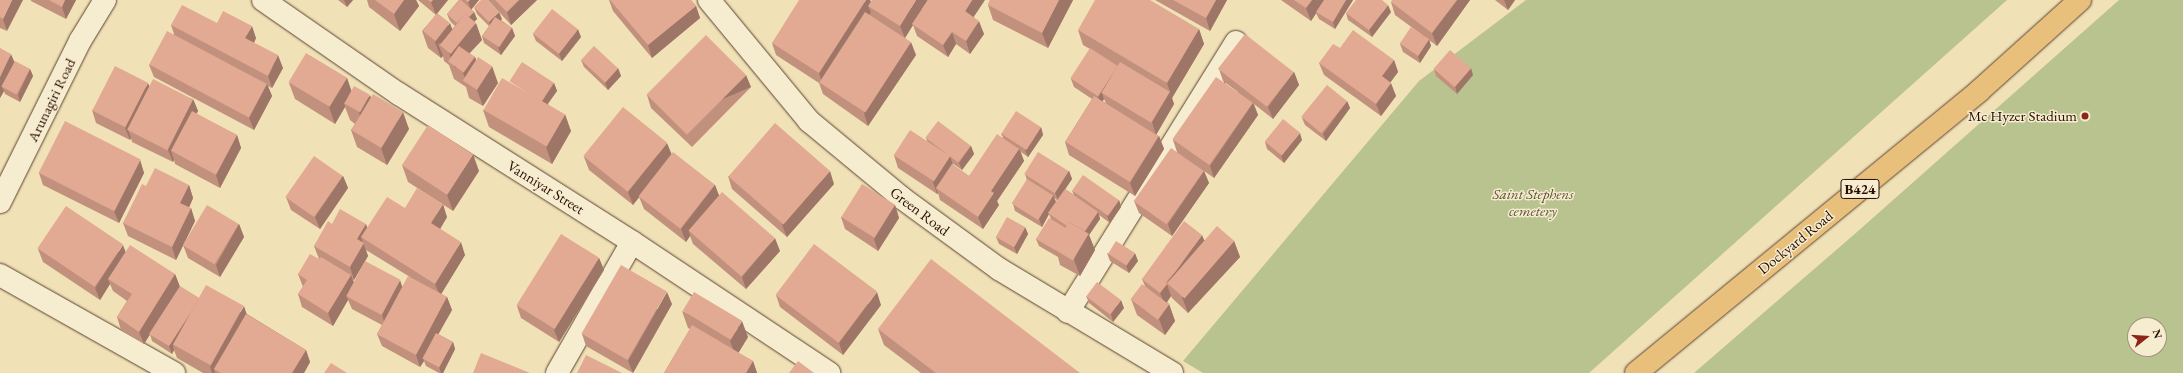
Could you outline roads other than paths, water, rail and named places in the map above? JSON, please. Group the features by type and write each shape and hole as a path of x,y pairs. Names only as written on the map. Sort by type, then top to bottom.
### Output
{"main road":[{"name":"Dockyard Road","path":"1636,373 1978,91 2080,0"}],"street":[{"name":"Arunagiri Road","path":"0,202 80,41 105,0"},
{"name":"Vanniyar Street","path":"263,0 399,94 632,242 829,373"},
{"name":"Green Road","path":"709,0 810,121 902,198 999,269 1068,312 1172,373"},
{"path":"1068,312 1236,42"},
{"path":"557,373 632,242"},
{"path":"0,275 174,373"}],"place":[{"name":"Mc Hyzer Stadium","path":"2085,116"}],"park label":[{"name":"Saint Stephens cemetery","path":"1533,202"}]}
